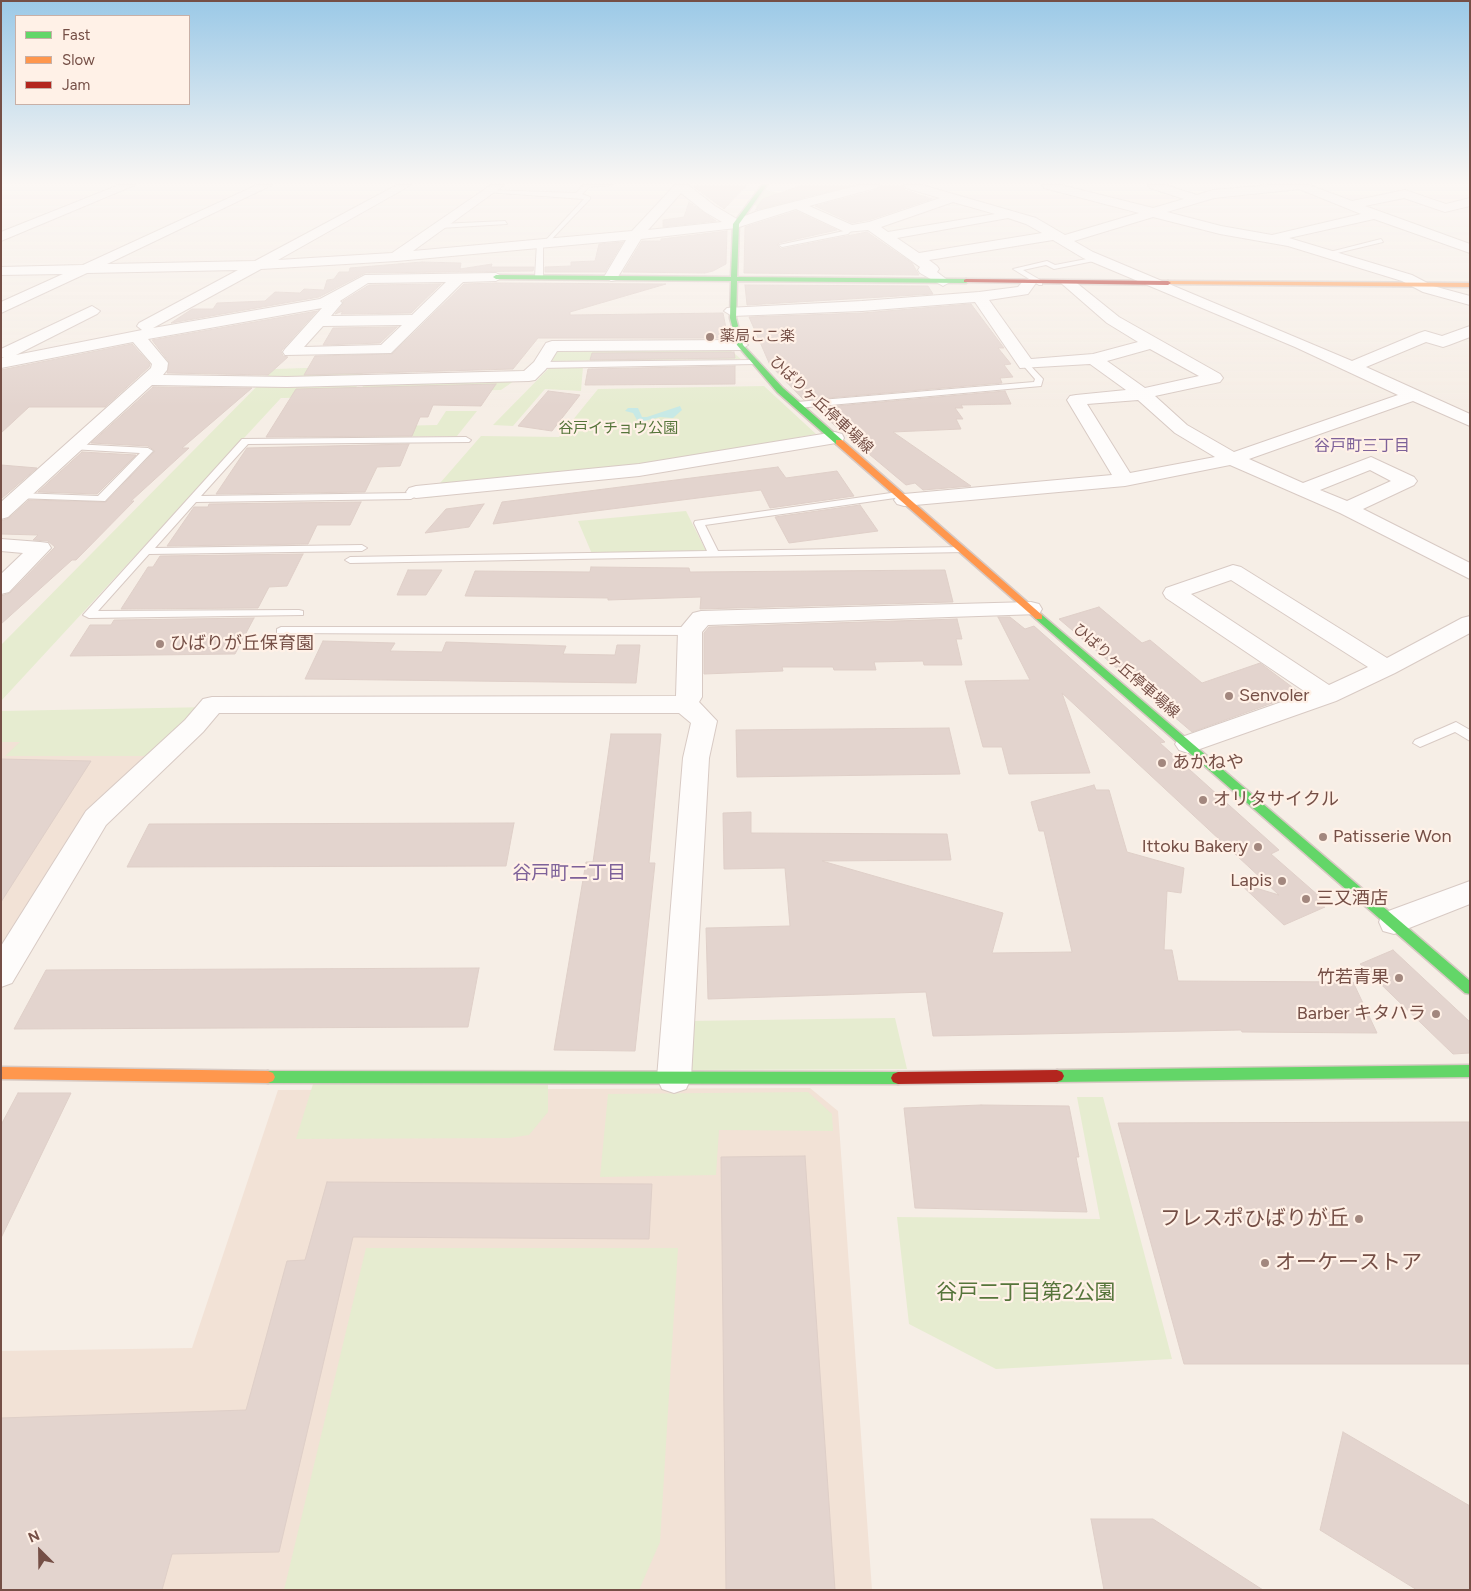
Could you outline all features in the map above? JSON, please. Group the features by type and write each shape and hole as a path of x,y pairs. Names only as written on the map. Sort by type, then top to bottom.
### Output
{"main road":[{"name":"ひばりヶ丘停車場線","path":"734,259 732,311 740,345 753,362 797,405 901,498 1470,988"},
{"path":"496,277 1152,284 1470,285"},
{"path":"1,1072 308,1078 868,1078 1470,1071"}],"street":[{"path":"1,308 105,259"},
{"path":"120,340 268,259"},
{"path":"1,271 257,265 358,259"},
{"path":"1,363 332,300 394,259"},
{"path":"612,277 622,259"},
{"path":"919,259 932,269 925,270 943,282"},
{"path":"1098,259 1152,284 1352,367 1470,421"},
{"path":"1348,259 1470,301"},
{"path":"365,279 496,277"},
{"path":"332,300 334,303 292,352 385,350 459,278"},
{"path":"732,311 827,308 979,297 1023,291 1034,283"},
{"path":"1068,283 1113,320 1214,378 1142,394 1076,400 1125,480"},
{"path":"979,297 1026,364 1094,359 1152,343"},
{"path":"1,356 92,310"},
{"path":"319,321 415,320"},
{"path":"1352,367 1425,336 1443,342 1470,330"},
{"path":"1,513 159,370 160,363 137,336"},
{"path":"149,380 287,382 529,376 540,365 552,346 740,345"},
{"path":"1094,359 1142,394 1181,428 1232,459 1347,509 1470,572"},
{"path":"901,498 1125,480 1232,459 1414,395"},
{"path":"1452,413 1470,405"},
{"path":"413,494 639,470 835,438"},
{"path":"1302,490 1371,463 1407,480 1347,509"},
{"path":"1,545 40,548 1,587"},
{"path":"1327,695 1174,593 1233,572 1386,668"},
{"path":"685,704 689,697 690,631 701,618 1031,609"},
{"path":"1188,744 1327,695 1386,668 1470,623"},
{"path":"1,974 96,818 194,726 212,705 657,706 685,704 704,721 696,758 674,1078"},
{"path":"1394,922 1470,892"}],"lane":[{"path":"539,277 542,259"},
{"path":"1034,283 1017,269 1047,263 1054,268 1096,259"},
{"path":"540,365 753,362"},
{"path":"797,405 1038,384 1039,379 1026,364"},
{"path":"299,613 88,615 245,442 466,440"},
{"path":"20,496 101,499 148,451 74,447"},
{"path":"193,499 413,494"},
{"path":"714,554 699,523 901,498"},
{"path":"146,551 362,548"},
{"path":"350,560 962,550"},
{"path":"281,631 690,631"},
{"path":"1420,743 1456,726 1470,737"}],"shaded area":[{"path":"200,710 98,802 1,955 1,713"},
{"path":"810,1088 838,1111 872,1590 1,1590 1,1351 192,1348 278,1090"}],"green space":[{"path":"729,349 741,359 551,361 557,350"},
{"path":"366,366 352,397 281,398 1,701 1,645 274,369"},
{"path":"583,367 581,391 545,389 513,426 493,425 549,368"},
{"path":"514,381 501,390 360,394 364,383"},
{"name":"谷戸イチョウ公園","path":"764,386 816,434 567,480 427,498 481,436 559,437 598,389"},
{"path":"446,411 477,411 457,436 295,437 300,428 437,425"},
{"path":"686,511 706,551 592,554 578,521"},
{"path":"211,707 159,756 5,756 20,742 1,742 1,711"},
{"path":"895,1018 907,1069 685,1070 687,1021"},
{"path":"313,1084 548,1084 548,1112 529,1135 509,1138 296,1139"},
{"path":"808,1092 832,1114 833,1131 719,1130 716,1175 600,1177 608,1094"},
{"name":"谷戸二丁目第2公園","path":"1077,1097 1103,1097 1172,1359 996,1369 909,1324 897,1217 1100,1219"},
{"path":"366,1248 678,1248 660,1542 639,1590 284,1590"}],"water":[{"path":"680,406 682,410 673,418 660,417 644,421 637,420 633,413 625,411 628,408 638,408 642,417 647,417"}],"building":[{"path":"595,259 613,259 605,272 545,272 545,267 571,266 571,262 595,261"},
{"path":"631,259 726,259 726,264 705,273 623,272"},
{"path":"744,259 907,259 912,263 919,275 744,273"},
{"path":"422,262 461,263 460,269 492,264 491,267 534,267 533,271 365,273 319,297 171,323 192,309 213,309 217,303 265,301 275,292 300,293 304,289 324,290 327,280 334,279 339,272 349,272 350,268"},
{"path":"441,284 411,313 341,314 343,311 335,314 343,304 343,301 369,285"},
{"path":"464,284 666,284 570,312 570,315 723,313 728,338 538,338 513,369 304,375 315,356 392,354"},
{"path":"745,285 928,286 933,294 747,305"},
{"path":"971,304 1004,348 998,348 1011,364 1004,365 1013,377 1000,378 1002,383 804,400 770,365 749,317 862,313"},
{"path":"317,311 281,351 283,356 288,357 268,375 167,373 169,362 152,340"},
{"path":"397,327 380,343 323,345 333,328"},
{"path":"132,344 150,364 149,367 105,407 29,407 1,433 1,370"},
{"path":"734,352 735,358 590,360 592,353"},
{"path":"735,366 735,384 585,385 588,369"},
{"path":"496,384 481,406 433,405 428,417 420,417 412,436 266,437 296,389"},
{"path":"153,387 252,388 182,448 189,448 131,501 134,501 76,560 72,560 1,624 1,596 10,593 55,547 48,541 33,540 38,535 1,534 1,521 9,518 29,500 106,502 155,451 148,446 91,443"},
{"path":"548,391 580,395 552,431 518,426"},
{"path":"1005,391 1011,404 961,405 963,408 955,408 963,419 956,419 961,429 893,432 971,486 923,490 915,483 906,485 814,408"},
{"path":"409,444 400,466 377,467 365,492 216,494 247,448"},
{"path":"82,452 136,455 97,494 38,492"},
{"path":"1,465 37,468 1,499"},
{"path":"778,467 786,478 837,471 854,496 770,508 761,490 493,524 502,502"},
{"path":"361,502 350,525 317,525 308,544 167,546 194,507 208,507 209,504"},
{"path":"484,504 469,527 425,533 446,509"},
{"path":"860,505 878,531 789,543 775,517"},
{"path":"303,554 287,586 269,587 258,608 121,609 148,567 153,567 160,556"},
{"path":"591,567 689,568 690,572 945,570 953,602 700,609 701,597 608,600 608,598 465,596 475,571 590,572"},
{"path":"408,570 442,570 426,595 397,595"},
{"path":"1099,607 1142,643 1150,640 1202,683 1260,663 1300,693 1192,732 1059,619"},
{"path":"998,617 1010,617 1025,629 1034,626 1165,742 1160,743 1279,850 1271,854 1327,903 1322,906 1325,907 1284,925 1239,883 1279,895 1062,693 1090,773 1009,774 1002,747 983,747 965,681 1030,680"},
{"path":"254,618 235,654 70,656 90,625 111,625 114,620"},
{"path":"957,619 962,639 956,639 962,665 924,665 923,661 874,662 876,670 834,670 833,667 782,667 783,671 704,674 704,633 709,627"},
{"path":"323,641 395,643 390,651 442,652 446,642 566,646 563,654 615,655 617,645 640,645 636,683 305,679"},
{"path":"949,728 960,774 737,777 736,730"},
{"path":"611,734 661,734 649,863 655,863 635,1051 554,1050 586,862 593,862"},
{"path":"1,759 91,761 1,902"},
{"path":"1094,785 1096,790 1109,790 1127,852 1184,868 1181,893 1167,891 1164,950 1172,950 1178,981 1353,982 1377,1033 1242,1032 1241,1030 933,1036 926,992 708,999 706,928 790,926 785,868 724,869 723,813 751,812 751,833 947,834 951,860 822,861 1003,913 992,953 1072,952 1044,831 1039,831 1031,802"},
{"path":"514,823 506,866 127,867 149,824"},
{"path":"1393,950 1470,1022 1470,1053 1453,1054 1360,964"},
{"path":"479,968 468,1027 14,1029 46,970"},
{"path":"18,1093 71,1093 1,1238 1,1125"},
{"path":"981,1105 1069,1106 1079,1157 1076,1157 1087,1212 915,1208 904,1108"},
{"path":"1470,1122 1470,1364 1184,1364 1118,1123"},
{"path":"805,1156 835,1590 726,1590 721,1157"},
{"path":"327,1182 652,1184 649,1239 353,1237 279,1552 172,1554 162,1590 1,1590 1,1418 246,1410 287,1261 305,1260"},
{"path":"1343,1432 1470,1506 1470,1590 1417,1590 1320,1530"},
{"path":"1091,1519 1153,1519 1263,1590 1104,1590"}],"traffic: fast":[{"path":"735,259 733,318 740,345 780,390 839,442"},
{"path":"496,277 966,281"},
{"path":"1039,617 1470,989"},
{"path":"1057,1076 1470,1071"},
{"path":"268,1077 898,1078"}],"traffic: slow":[{"path":"1168,283 1470,285"},
{"path":"839,442 1039,617"},
{"path":"1,1073 268,1077"}],"traffic: jam":[{"path":"966,281 1168,283"},
{"path":"898,1078 1057,1076"}],"place":[{"name":"薬局ここ楽","path":"710,337"},
{"name":"ひばりが丘保育園","path":"160,644"},
{"name":"Senvoler","path":"1229,696"},
{"name":"あかねや","path":"1162,763"},
{"name":"オリタサイクル","path":"1203,800"},
{"name":"Patisserie Won","path":"1323,837"},
{"name":"Ittoku Bakery","path":"1258,847"},
{"name":"Lapis","path":"1282,881"},
{"name":"三又酒店","path":"1306,899"},
{"name":"竹若青果","path":"1399,978"},
{"name":"Barber キタハラ","path":"1436,1014"},
{"name":"フレスポひばりが丘","path":"1359,1219"},
{"name":"オーケーストア","path":"1265,1263"}],"district":[{"name":"谷戸町三丁目","path":"1362,446"},
{"name":"谷戸町二丁目","path":"569,873"}]}
